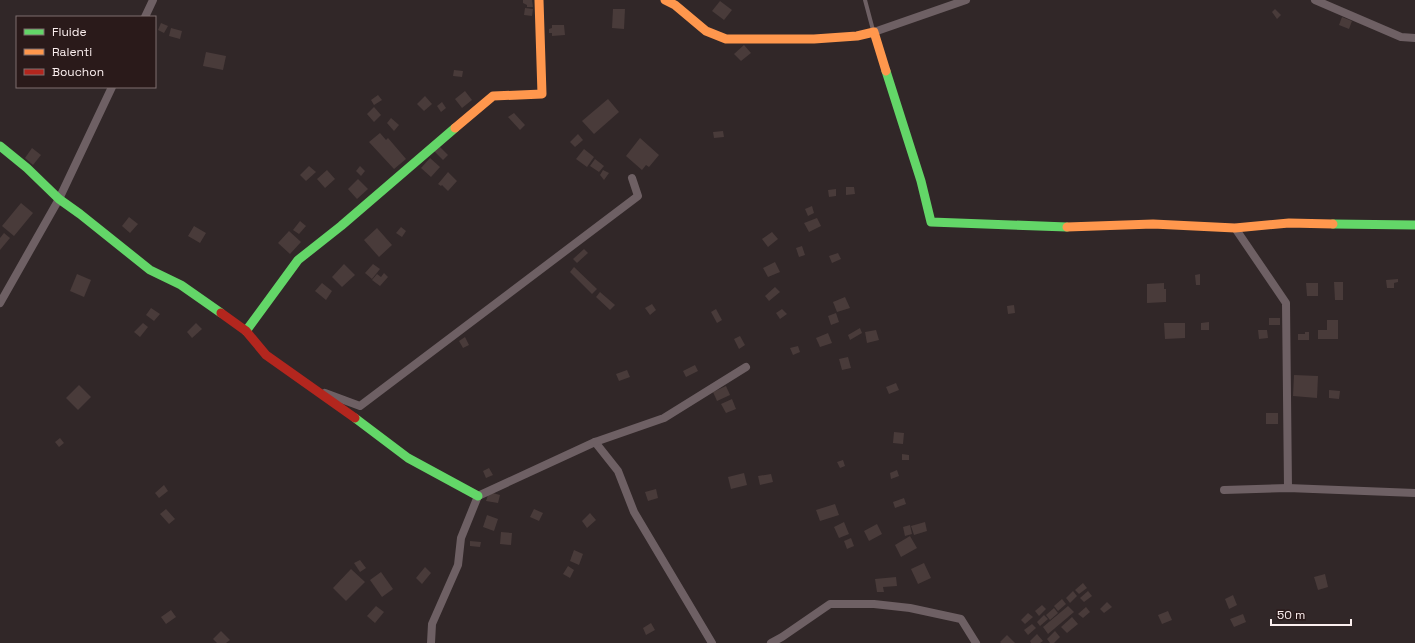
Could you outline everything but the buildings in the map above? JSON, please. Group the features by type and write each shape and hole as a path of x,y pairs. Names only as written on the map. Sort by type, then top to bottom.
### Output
{"street":[{"path":"145,16 153,0"},
{"path":"246,331 298,260 341,226 493,96 542,94 539,0"},
{"path":"665,0 675,5 706,32 726,39 814,39 857,36 874,32 966,0"},
{"path":"1315,0 1401,37 1415,38"},
{"path":"874,32 921,181 931,222 1062,227 1152,224 1235,228 1289,224 1415,225"},
{"path":"0,303 59,199 112,88"},
{"path":"0,146 27,168 59,199 150,270 181,285 246,331 266,355 315,389 408,458 478,496"},
{"path":"315,389 360,406 638,196 632,178"},
{"path":"1235,228 1286,303 1288,488"},
{"path":"431,643 432,624 458,565 461,538 478,496 595,442 664,418 746,367"},
{"path":"595,442 618,471 634,512 712,643"},
{"path":"1224,490 1288,488 1415,492"},
{"path":"771,643 830,604 874,604 910,608 961,619 976,643"}],"lane":[{"path":"865,0 874,32"}],"traffic: fast":[{"path":"886,71 921,181 931,222 1067,227"},
{"path":"246,331 298,260 341,226 455,128"},
{"path":"0,146 27,168 59,199 150,270 181,285 221,313"},
{"path":"1333,224 1415,225"},
{"path":"355,418 408,458 478,496"}],"traffic: slow":[{"path":"455,128 493,96 542,94 539,0"},
{"path":"665,0 675,5 706,31 726,39 814,39 857,36 874,32 886,71"},
{"path":"1067,227 1153,224 1235,228 1289,223 1333,224"}],"traffic: jam":[{"path":"221,313 246,331 266,355 355,418"}]}
